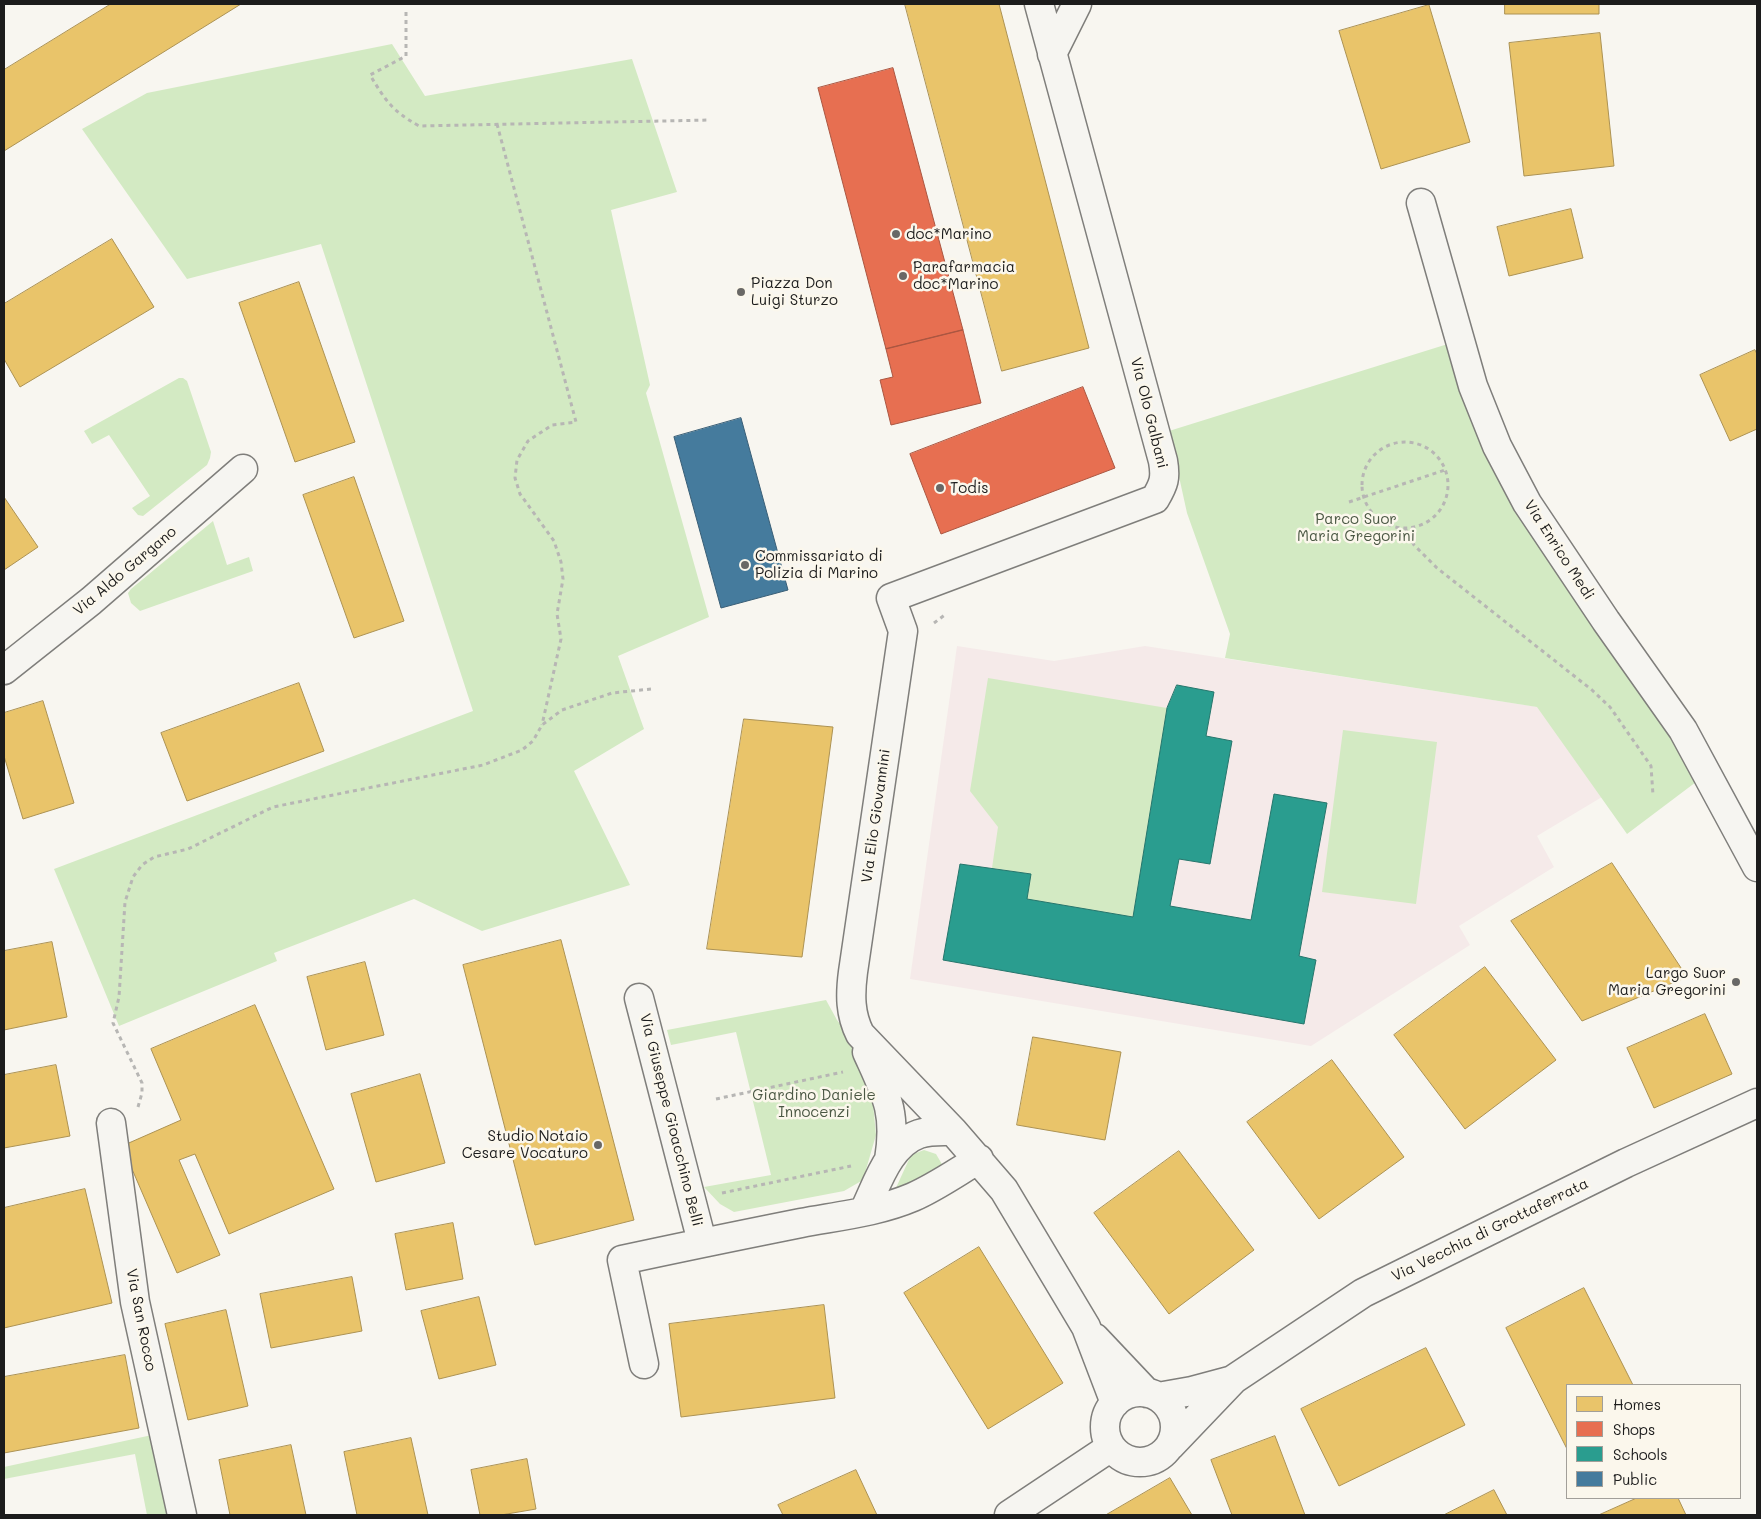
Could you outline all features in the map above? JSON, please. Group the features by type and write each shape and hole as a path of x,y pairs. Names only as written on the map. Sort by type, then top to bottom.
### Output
{"street":[{"name":"Via Olo Galbani","path":"891,598 1155,499 1163,486 1166,474 1039,4"},
{"path":"1052,54 1077,4"},
{"name":"Via Enrico Medi","path":"1421,203 1474,386 1497,446 1527,503 1606,621 1684,730 1757,867"},
{"name":"Via Aldo Gargano","path":"4,670 91,601 244,469"},
{"name":"Via Elio Giovannini","path":"889,1160 893,1123 890,1109 886,1093 853,1016 851,984 902,631 891,598"},
{"name":"Via Giuseppe Gioacchino Belli","path":"639,998 702,1242"},
{"name":"Via Elio Giovannini","path":"860,1034 953,1131"},
{"name":"Via Vecchia di Grottaferrata","path":"1170,1446 1234,1379 1363,1293 1626,1163 1757,1103"},
{"name":"Via San Rocco","path":"110,1123 135,1302 182,1515"},
{"path":"864,1211 889,1160 904,1143 912,1136 932,1131 953,1131 1004,1190 1086,1327 1115,1403"},
{"name":"Via Giuseppe Gioacchino Belli","path":"644,1364 622,1260 702,1242 864,1211 913,1198 979,1159"},
{"path":"1086,1327 1152,1395 1166,1404 1172,1414 1175,1424 1174,1436 1170,1446 1162,1455 1153,1460 1141,1462 1130,1460 1119,1455 1111,1447 1106,1436 1105,1424 1108,1413 1115,1403 1124,1396 1136,1393 1152,1395"},
{"name":"Via Vecchia di Grottaferrata","path":"1152,1395 1192,1391 1234,1379"},
{"path":"1008,1515 1111,1447"}],"path":[{"path":"406,12 406,56 370,75 388,103 403,117 419,126 709,120"},
{"path":"110,1123 130,1116 138,1107 142,1094 142,1083 113,1023 119,997 125,902 133,877 142,865 154,857 188,849 273,807 483,765 522,750 533,741 542,725 561,640 557,614 563,579 561,562 554,541 520,494 516,478 517,460 528,441 552,425 576,422 497,124"},
{"path":"1398,442 1412,442 1426,448 1438,457 1445,470 1448,483 1446,497 1440,509 1431,519 1419,526 1405,528 1392,526 1379,520 1363,498 1361,483 1364,468 1372,456 1384,447 1398,442"},
{"path":"1349,502 1445,470"},
{"path":"1405,528 1414,545 1438,568 1592,690 1610,707 1651,766 1653,796"},
{"path":"929,628 937,619 946,614"},
{"path":"542,725 562,710 582,702 612,693 652,689"},
{"path":"716,1099 845,1072"}],"shaded area":[{"path":"957,646 1054,661 1145,646 1538,707 1602,797 1537,836 1554,867 1459,926 1470,945 1311,1046 910,979"}],"green space":[{"path":"392,44 425,96 632,59 677,192 611,210 650,385 646,393 709,617 618,656 644,729 574,771 630,885 482,931 414,899 274,953 277,961 119,1026 54,869 473,711 321,244 187,279 82,129 147,93"},
{"name":"Parco Suor Maria Gregorini","path":"1451,343 1482,448 1517,511 1560,579 1681,734 1700,779 1627,834 1537,707 1225,658 1230,634 1187,513 1169,431"},
{"path":"179,378 187,381 211,452 210,458 207,465 143,516 138,515 132,508 150,496 109,435 92,444 84,431"},
{"path":"213,521 227,565 249,557 253,571 140,611 131,603 128,593 131,589"},
{"path":"988,678 1167,708 1133,917 1027,899 1031,874 992,868 998,827 970,791"},
{"path":"1343,730 1437,742 1416,904 1322,892"},
{"name":"Giardino Daniele Innocenzi","path":"826,1000 861,1056 872,1093 876,1135 863,1180 844,1191 734,1212 720,1204 704,1187 771,1175 736,1032 671,1045 667,1030"},
{"path":"924,1150 936,1154 943,1166 895,1190 911,1155"},
{"path":"152,1435 168,1515 147,1515 135,1454 4,1479 4,1467"}],"building: Homes":[{"path":"111,4 241,4 4,151 4,70"},
{"path":"905,4 999,4 1089,348 1002,371"},
{"path":"1505,4 1599,4 1599,14 1505,14"},
{"path":"1429,5 1470,142 1381,169 1339,31"},
{"path":"1600,33 1614,166 1524,176 1509,43"},
{"path":"1571,209 1583,258 1509,276 1497,227"},
{"path":"112,239 154,307 20,387 4,359 4,304"},
{"path":"299,282 355,442 295,462 239,303"},
{"path":"1755,350 1757,354 1757,429 1730,441 1700,375"},
{"path":"354,477 404,621 354,638 303,495"},
{"path":"4,497 38,547 4,570"},
{"path":"299,683 324,751 187,801 161,733"},
{"path":"43,701 74,803 23,819 4,756 4,713"},
{"path":"744,719 833,727 802,957 707,949"},
{"path":"1612,863 1687,977 1582,1021 1511,921"},
{"path":"561,940 634,1220 535,1245 463,965"},
{"path":"52,942 67,1017 4,1030 4,951"},
{"path":"365,962 384,1035 326,1050 307,977"},
{"path":"1485,967 1556,1060 1465,1129 1394,1035"},
{"path":"255,1005 334,1189 229,1234 195,1154 179,1160 220,1255 177,1273 122,1146 181,1120 151,1049"},
{"path":"1705,1014 1732,1074 1654,1108 1627,1048"},
{"path":"1033,1037 1121,1052 1105,1140 1017,1125"},
{"path":"1332,1060 1404,1157 1319,1219 1247,1122"},
{"path":"56,1065 70,1136 4,1148 4,1075"},
{"path":"420,1074 445,1163 376,1182 351,1094"},
{"path":"1179,1151 1254,1250 1169,1314 1094,1213"},
{"path":"85,1189 112,1303 4,1328 4,1208"},
{"path":"453,1223 463,1279 406,1290 395,1234"},
{"path":"979,1247 1063,1383 988,1429 904,1293"},
{"path":"352,1277 362,1331 271,1348 260,1294"},
{"path":"1584,1288 1632,1384 1566,1384 1566,1447 1506,1328"},
{"path":"479,1297 496,1365 439,1379 421,1311"},
{"path":"824,1305 835,1398 681,1417 669,1324"},
{"path":"226,1310 248,1406 188,1420 165,1324"},
{"path":"1426,1348 1465,1425 1339,1486 1301,1409"},
{"path":"125,1355 139,1428 4,1453 4,1377"},
{"path":"1275,1436 1305,1515 1232,1515 1211,1460"},
{"path":"411,1438 428,1515 357,1515 344,1452"},
{"path":"291,1445 306,1515 230,1515 219,1460"},
{"path":"527,1459 536,1509 501,1515 480,1515 471,1470"},
{"path":"856,1470 877,1515 783,1515 778,1505"},
{"path":"1170,1478 1192,1515 1106,1515"},
{"path":"1494,1490 1507,1515 1444,1515"},
{"path":"1635,1499 1678,1499 1686,1515 1599,1515"}],"building: Shops":[{"name":"doc*Marino","path":"893,68 963,330 886,349 818,88"},
{"path":"963,330 981,403 891,425 880,380 893,377 886,349"},
{"path":"1083,387 1115,468 941,534 910,454"}],"building: Schools":[{"path":"1177,685 1214,692 1206,736 1232,741 1210,864 1179,859 1170,906 1251,920 1274,794 1327,803 1299,956 1316,960 1304,1024 943,960 960,864 1031,874 1027,899 1133,917 1167,708"}],"building: Public":[{"path":"741,418 788,590 721,608 674,437"}],"place":[{"name":"doc*Marino","path":"896,234"},
{"name":"Parafarmacia doc*Marino","path":"903,276"},
{"name":"Piazza Don Luigi Sturzo","path":"741,292"},
{"name":"Todis","path":"940,488"},
{"name":"Commissariato di Polizia di Marino","path":"745,565"},
{"name":"Largo Suor Maria Gregorini","path":"1736,982"},
{"name":"Studio Notaio Cesare Vocaturo","path":"598,1145"}]}
